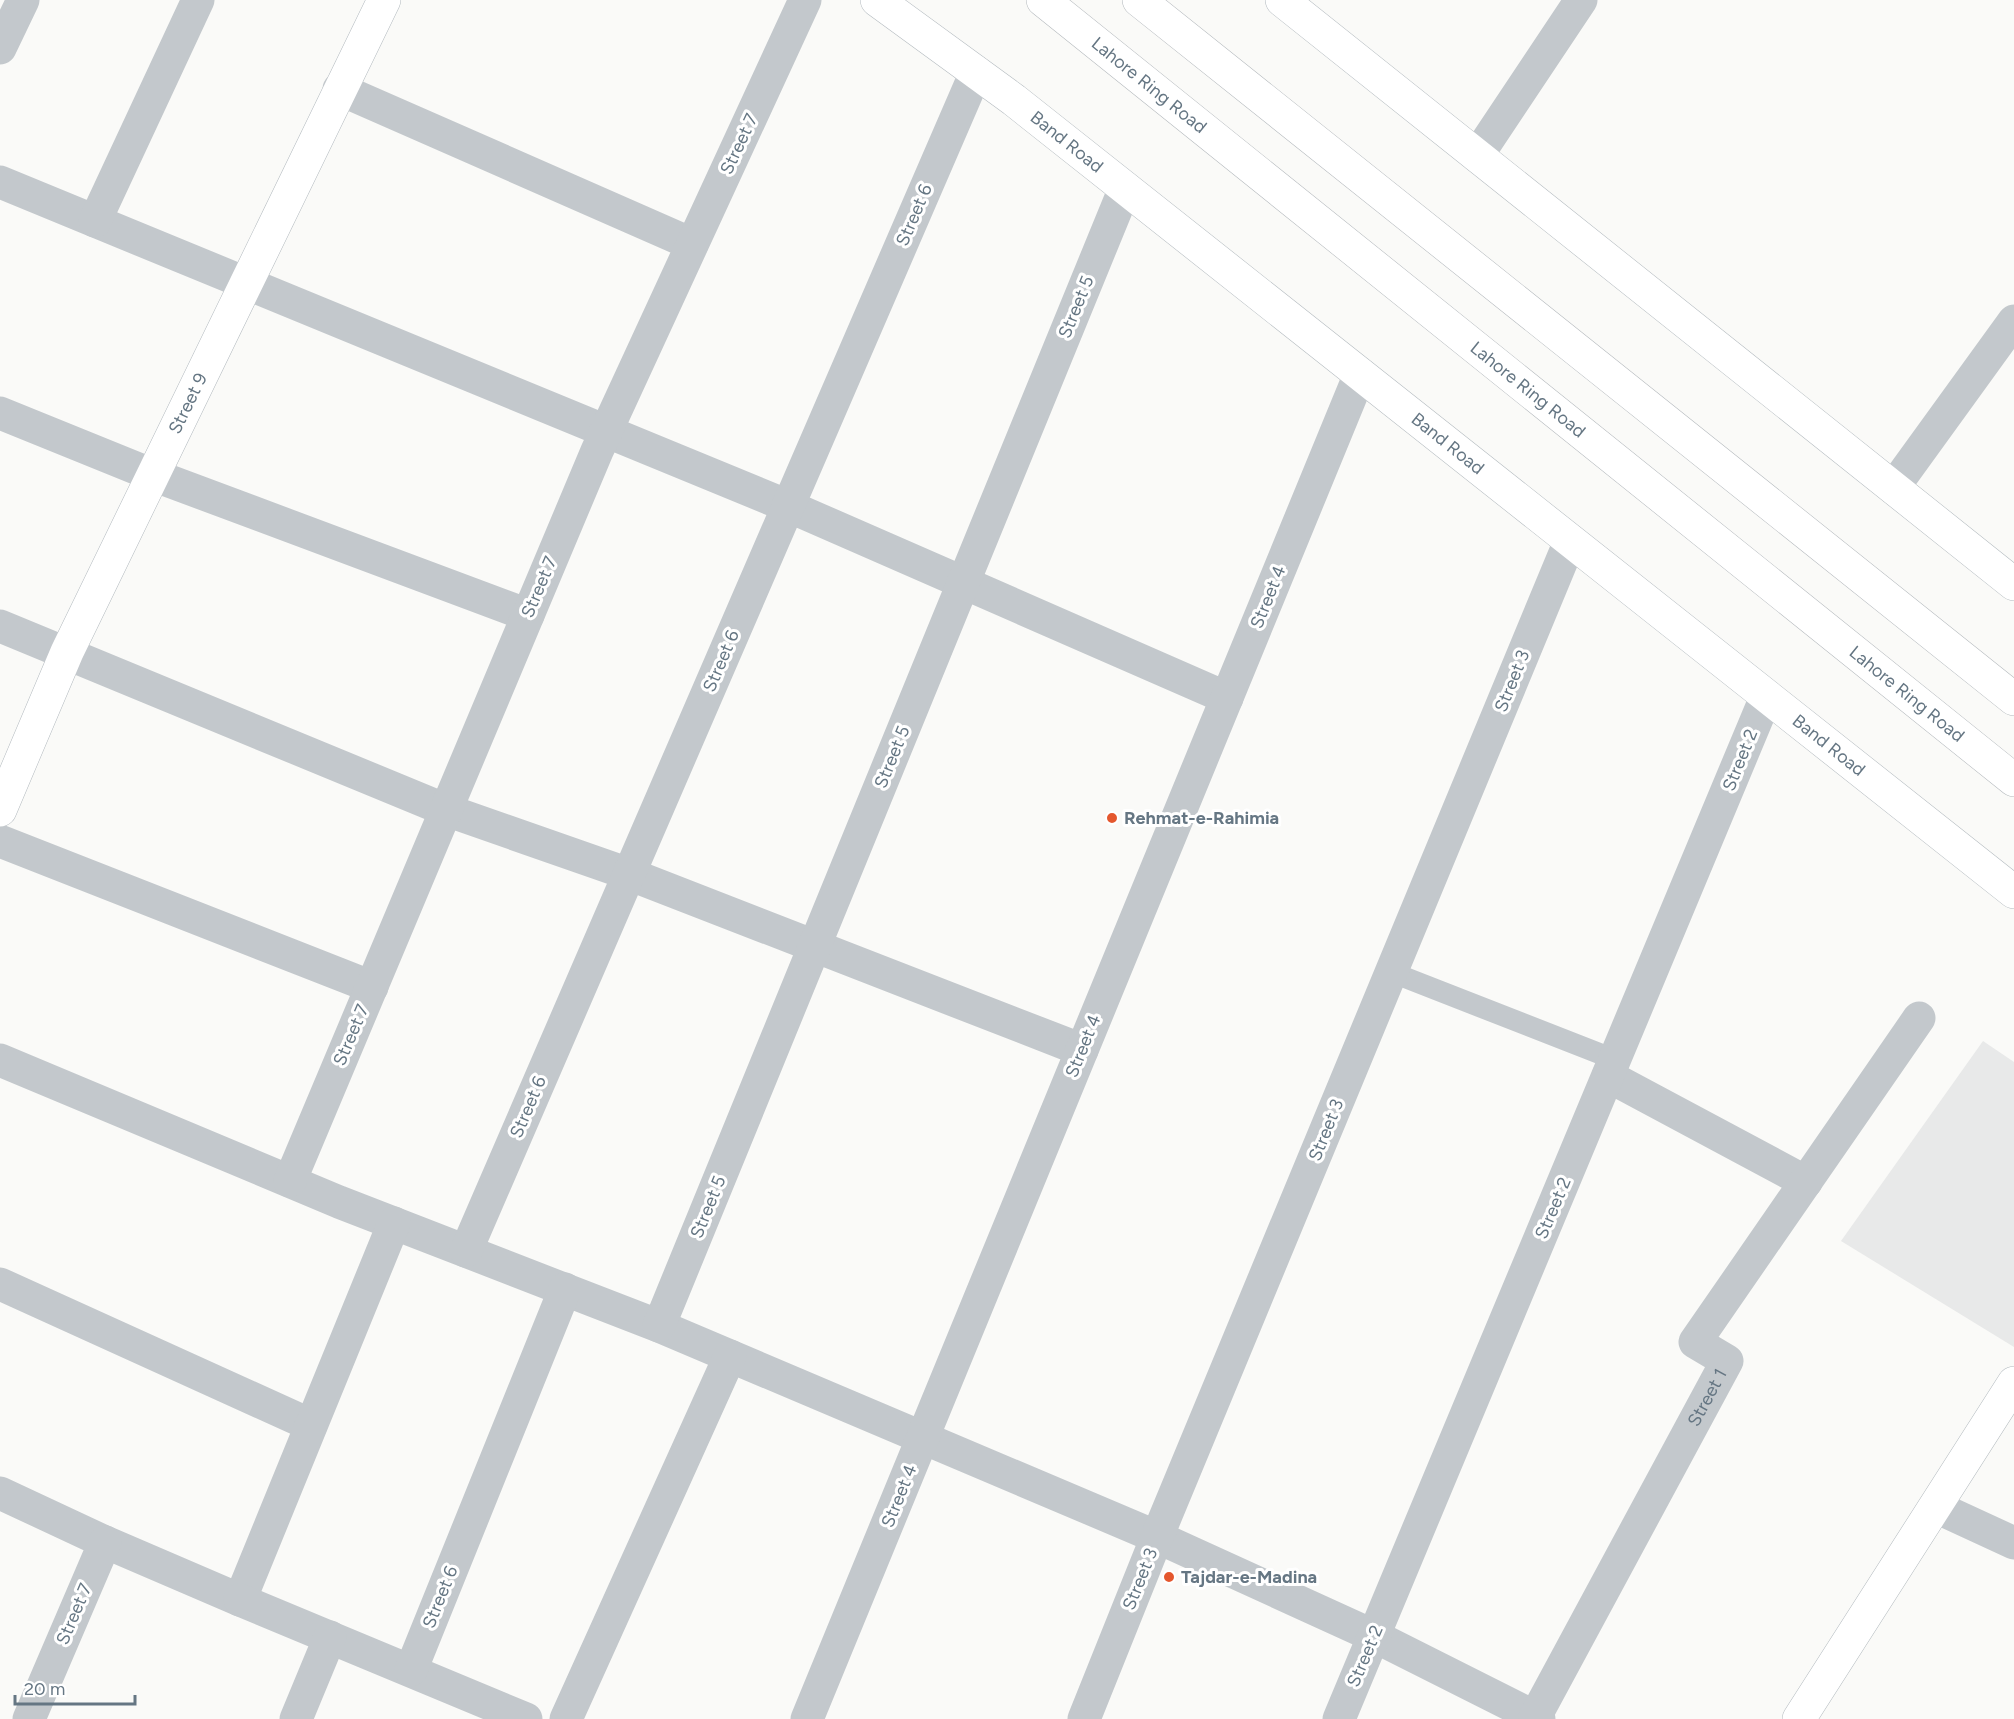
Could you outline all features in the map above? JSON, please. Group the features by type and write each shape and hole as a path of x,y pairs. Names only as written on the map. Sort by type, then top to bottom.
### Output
{"main road":[{"name":"Street 9","path":"0,810 67,652 384,0"},
{"name":"Band Road","path":"877,0 976,72 1125,188 2014,892"},
{"name":"Lahore Ring Road","path":"1043,0 2014,780"},
{"path":"1139,0 2014,699"},
{"path":"1282,0 2014,584"},
{"path":"1799,1719 2014,1383"}],"street":[{"path":"0,48 23,0"},
{"path":"95,221 198,0"},
{"name":"Street 7","path":"290,1181 606,431 805,0"},
{"path":"1477,156 1581,0"},
{"name":"Street 6","path":"466,1251 976,72"},
{"path":"339,89 692,244"},
{"path":"0,182 788,506 1227,698"},
{"name":"Street 5","path":"659,1326 1125,188"},
{"path":"1893,488 2014,321"},
{"name":"Street 4","path":"807,1719 1360,374"},
{"path":"0,412 153,475 528,615"},
{"name":"Street 3","path":"1084,1719 1157,1537 1570,541"},
{"path":"0,626 446,810 629,874 1082,1050"},
{"name":"Street 2","path":"1339,1719 1766,697"},
{"path":"0,842 372,987"},
{"name":"Street 1","path":"1537,1718 1727,1361 1695,1342 1919,1018"},
{"path":"0,1060 394,1223 659,1326 1157,1537 1374,1636 1537,1718"},
{"path":"1612,1068 1806,1182"},
{"path":"240,1600 394,1223"},
{"path":"0,1284 311,1425"},
{"name":"Street 6","path":"411,1670 565,1289"},
{"path":"566,1719 730,1356"},
{"path":"0,1493 105,1542 526,1719"},
{"path":"1936,1507 2014,1543"},
{"name":"Street 7","path":"29,1719 105,1542"},
{"path":"296,1719 330,1637"}],"lane":[{"path":"1391,972 1612,1068"}],"shaded area":[{"path":"1983,1041 2014,1062 2014,1347 1841,1241"}],"place":[{"name":"Rehmat-e-Rahimia","path":"1112,818"},
{"name":"Tajdar-e-Madina","path":"1169,1577"}]}
